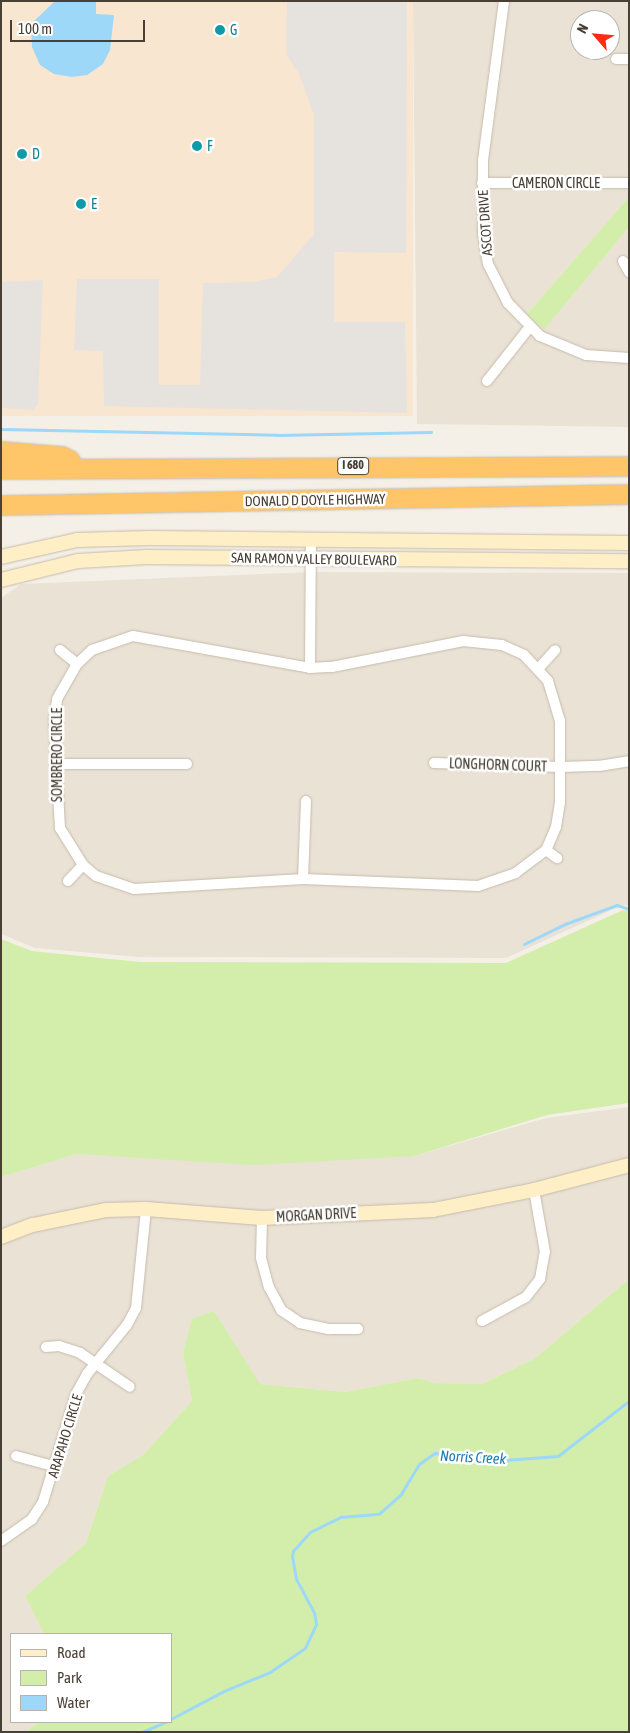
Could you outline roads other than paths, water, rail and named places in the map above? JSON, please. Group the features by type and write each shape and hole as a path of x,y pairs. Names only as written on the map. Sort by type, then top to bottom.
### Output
{"highway":[{"path":"1,451 62,456 85,467"},
{"name":"I 680","path":"1,468 629,466"},
{"name":"DONALD D DOYLE HIGHWAY","path":"1,505 629,494"}],"main road":[{"name":"SAN RAMON VALLEY BOULEVARD","path":"1,557 77,540 311,539 629,543"},
{"name":"SAN RAMON VALLEY BOULEVARD","path":"1,580 78,561 146,557 629,562"},
{"name":"MORGAN DRIVE","path":"1,1237 66,1217 146,1209 262,1218 433,1210 534,1190 629,1165"}],"street":[{"name":"ASCOT DRIVE","path":"504,1 487,116 482,183 483,233 488,264 508,303 529,328 568,350 599,358 629,358"},
{"name":"CAMERON CIRCLE","path":"482,183 629,183"},
{"path":"623,261 629,272"},
{"path":"487,381 529,328"},
{"path":"310,668 311,539"},
{"name":"SOMBRERO CIRCLE","path":"133,636 310,668 332,667 471,641 502,644 524,655 539,668 555,696 558,712 561,767 556,827 546,850 516,874 478,886 303,879 134,889 96,876 83,865 60,828 56,764 57,700 77,664 92,650 133,636"},
{"path":"60,650 77,664"},
{"path":"539,668 555,650"},
{"name":"LONGHORN COURT","path":"434,763 561,767 599,766 629,761"},
{"path":"56,764 187,764"},
{"path":"303,879 306,801"},
{"path":"546,850 557,858"},
{"path":"68,882 83,865"},
{"path":"482,1321 526,1297 540,1280 546,1252 534,1190"},
{"name":"ARAPAHO CIRCLE","path":"1,1541 32,1519 43,1502 76,1394 94,1363 127,1325 136,1308 146,1209"},
{"path":"262,1218 261,1258 269,1287 281,1310 300,1323 329,1329 358,1329"},
{"path":"46,1347 69,1348 130,1387"},
{"path":"16,1456 54,1466"}],"water":[{"path":"55,1 96,1 96,14 114,15 110,50 103,64 87,75 72,77 54,74 40,65 32,47 31,24"}],"waterway":[{"path":"1,429 277,435 431,432"},
{"path":"524,944 565,924 617,905 629,909"},
{"name":"Norris Creek","path":"172,1718 222,1692 270,1672 305,1648 316,1624 314,1613 296,1579 292,1557 293,1551 310,1532 341,1517 379,1514 401,1494 419,1464 435,1453 505,1460 558,1456 629,1401"},
{"name":"Norris Creek","path":"142,1732 164,1723"}],"place":[{"name":"G","path":"220,30"},
{"name":"F","path":"197,146"},
{"name":"D","path":"22,154"},
{"name":"E","path":"81,204"}]}
